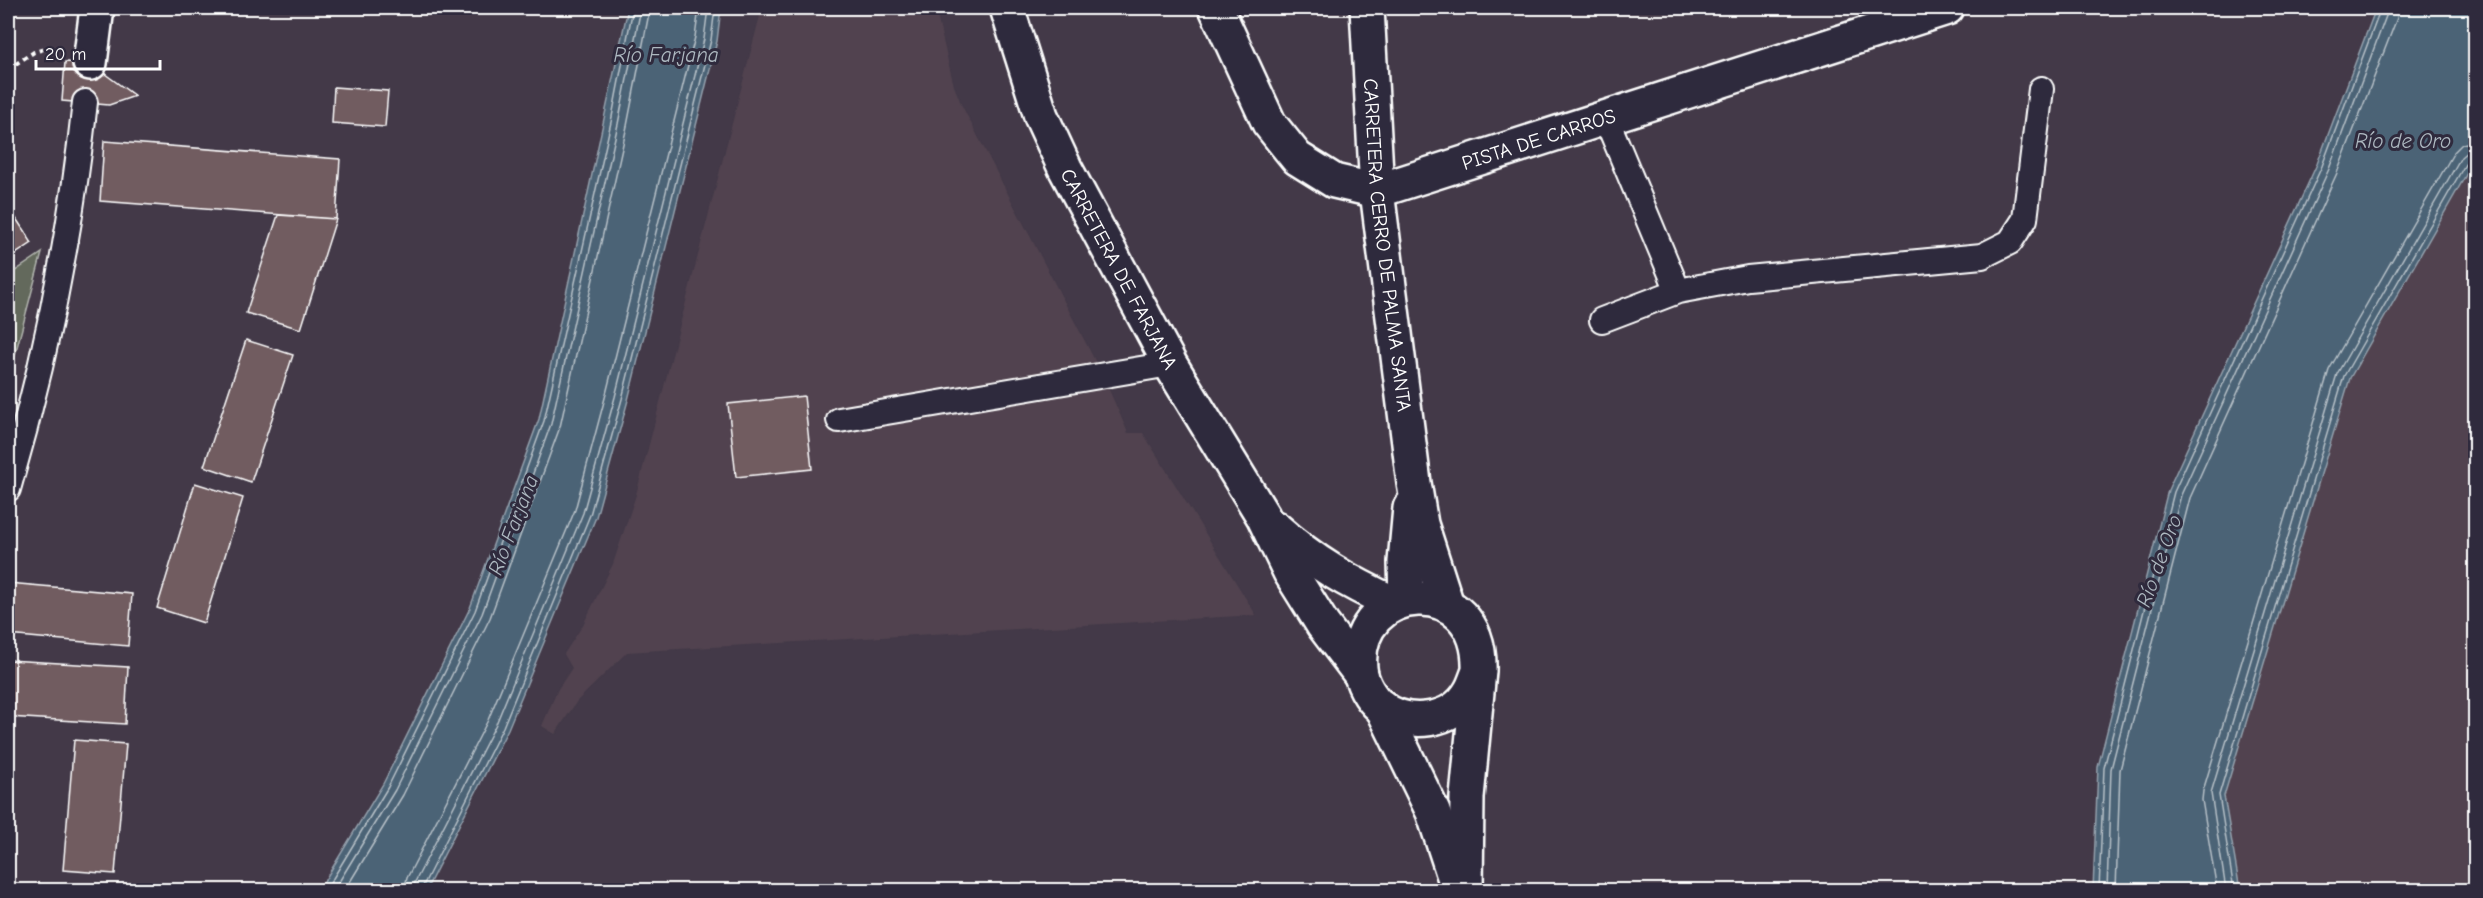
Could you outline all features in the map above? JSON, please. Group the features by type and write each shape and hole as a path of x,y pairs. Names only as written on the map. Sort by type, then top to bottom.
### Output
{"main road":[{"path":"91,52 97,8"},
{"name":"CARRETERA DE FARJANA","path":"1007,8 1041,116 1065,168 1170,364 1263,516 1290,572 1323,626 1361,675"},
{"path":"1216,8 1269,123 1297,158 1334,181 1377,191"},
{"name":"CARRETERA CERRO DE PALMA SANTA","path":"1366,8 1377,191 1414,483 1421,524 1447,604"},
{"name":"PISTA DE CARROS","path":"1377,191 1947,8"},
{"name":"CARRETERA CERRO DE PALMA SANTA","path":"1400,602 1414,483"},
{"name":"CARRETERA DE FARJANA","path":"1263,516 1302,552 1338,576 1400,602"},
{"path":"1458,891 1433,812 1382,707 1369,693 1361,675 1359,654 1365,633 1377,616 1400,602 1427,598 1447,604 1463,616 1474,633 1480,651 1467,797 1466,891"},
{"path":"1382,707 1404,718 1429,720 1452,711 1464,700 1479,671"}],"lane":[{"path":"1602,320 1678,291 1748,278 1982,256 2010,242 2025,219 2041,89"},
{"path":"8,489 49,334 69,227 85,102"},
{"path":"1606,118 1678,291"},
{"path":"839,420 1170,364"}],"path":[{"path":"8,69 33,52 62,44 91,52"}],"shaded area":[{"path":"762,8 935,8 954,86 962,106 1103,376 1128,433 1143,433 1256,615 627,652 577,701 555,734 542,726 558,689 572,668 564,654 583,625 613,564 636,495"},
{"path":"2475,159 2475,890 2240,890 2224,796 2302,462"}],"green space":[{"path":"42,253 8,381 8,276"}],"water":[{"name":"Río Farjana","path":"628,8 721,8 717,41 628,400 596,517 508,729 426,890 319,890 383,784 470,608 539,419"},
{"name":"Río de Oro","path":"2376,8 2475,8 2475,159 2350,378 2224,796 2240,890 2093,890 2098,767 2168,490 2317,164"}],"building":[{"path":"65,62 90,63 135,96 109,105 62,101"},
{"path":"334,87 388,91 385,127 332,123"},
{"path":"104,141 340,159 336,219 100,201"},
{"path":"8,206 32,243 8,259"},
{"path":"278,215 336,219 301,329 246,313"},
{"path":"246,340 293,355 251,482 204,466"},
{"path":"804,396 812,469 736,477 728,404"},
{"path":"195,483 243,498 204,623 157,608"},
{"path":"8,583 132,594 128,646 8,635"},
{"path":"8,660 128,667 125,724 8,717"},
{"path":"74,740 126,744 115,874 63,870"}]}
